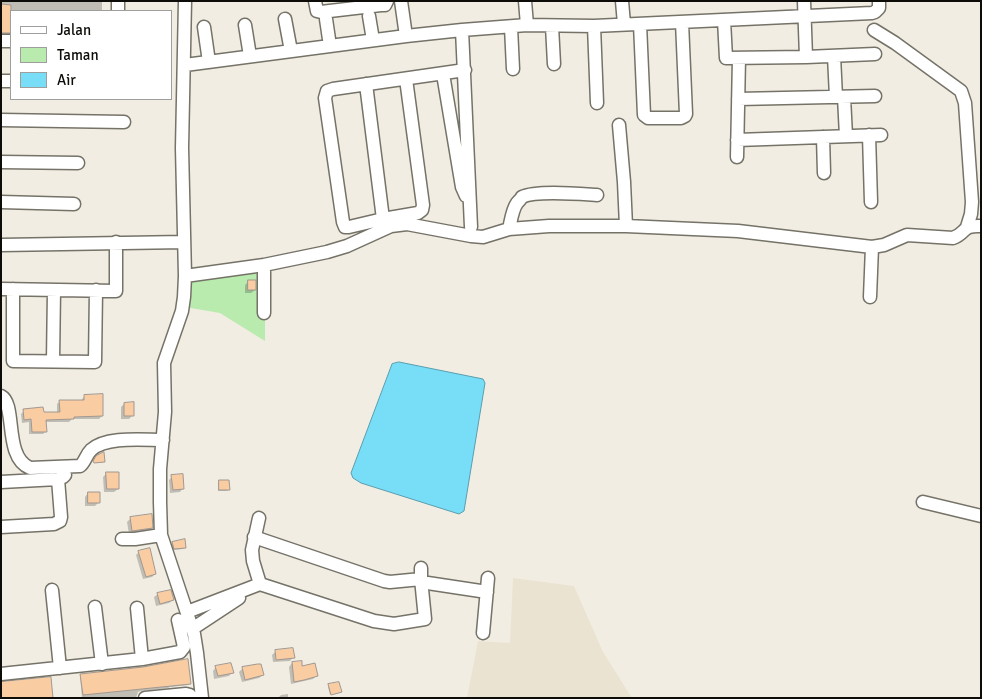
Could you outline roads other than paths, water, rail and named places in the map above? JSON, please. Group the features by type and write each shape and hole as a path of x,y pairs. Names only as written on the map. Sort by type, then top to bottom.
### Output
{"street":[{"path":"1,674 142,659 182,651 184,647 182,616 161,534 160,469 165,412 164,363 182,311 185,276 182,148 185,1"},
{"path":"315,1 317,11 321,12 384,5 388,1"},
{"path":"401,1 406,36"},
{"path":"525,1 527,26"},
{"path":"622,1 624,24"},
{"path":"804,1 806,57"},
{"path":"185,65 406,36 511,26 594,26 872,13 880,8 879,1"},
{"path":"369,16 373,40"},
{"path":"285,19 291,51"},
{"path":"326,19 330,46"},
{"path":"724,20 725,58 875,54"},
{"path":"640,24 644,115 648,118 681,118 686,116 682,22"},
{"path":"245,25 250,56"},
{"path":"511,26 514,69"},
{"path":"552,26 554,64"},
{"path":"594,26 597,103"},
{"path":"204,28 209,62"},
{"path":"462,30 471,227"},
{"path":"874,30 895,43 962,93 965,103 972,202 967,227"},
{"path":"834,56 846,136"},
{"path":"737,157 739,58"},
{"path":"406,79 423,205 422,210 418,213 345,227 325,98 327,91 465,70"},
{"path":"443,74 462,187 471,204"},
{"path":"366,84 383,219"},
{"path":"738,100 875,96"},
{"path":"1,120 124,122"},
{"path":"620,125 626,226"},
{"path":"737,140 875,135 871,202"},
{"path":"823,137 824,173"},
{"path":"1,162 78,163"},
{"path":"509,229 516,204 522,198 552,193 597,195"},
{"path":"1,202 74,204"},
{"path":"185,276 264,265 327,252 347,246 391,226 407,224 483,237 509,229 549,226 626,226 738,231 872,247 884,245 907,235 953,238 957,237 967,227 973,225 981,226"},
{"path":"96,290 96,362 13,361 7,289 96,290 116,291 116,242"},
{"path":"1,245 184,242"},
{"path":"870,297 872,247"},
{"path":"264,265 264,313"},
{"path":"53,362 54,290"},
{"path":"1,396 6,398 8,405 13,441 19,459 22,464 30,468 80,466 91,450 109,442 163,440"},
{"path":"1,482 58,479 63,477 72,467"},
{"path":"1,527 54,524 60,520 58,479"},
{"path":"923,502 981,516"},
{"path":"259,518 252,550 253,561 260,584"},
{"path":"122,539 135,539 161,534"},
{"path":"254,538 384,581 390,582 421,576 487,592"},
{"path":"182,616 260,584 374,621 394,624 425,619 421,576"},
{"path":"483,633 488,578"},
{"path":"192,629 260,584"},
{"path":"52,590 60,668"},
{"path":"95,606 102,664"},
{"path":"136,608 142,659"},
{"path":"182,616 192,629 197,653 202,698"},
{"path":"144,698 186,694 190,695 191,698"}],"water":[{"path":"399,362 483,379 485,383 464,511 459,514 361,483 353,478 351,473 392,364"}]}
